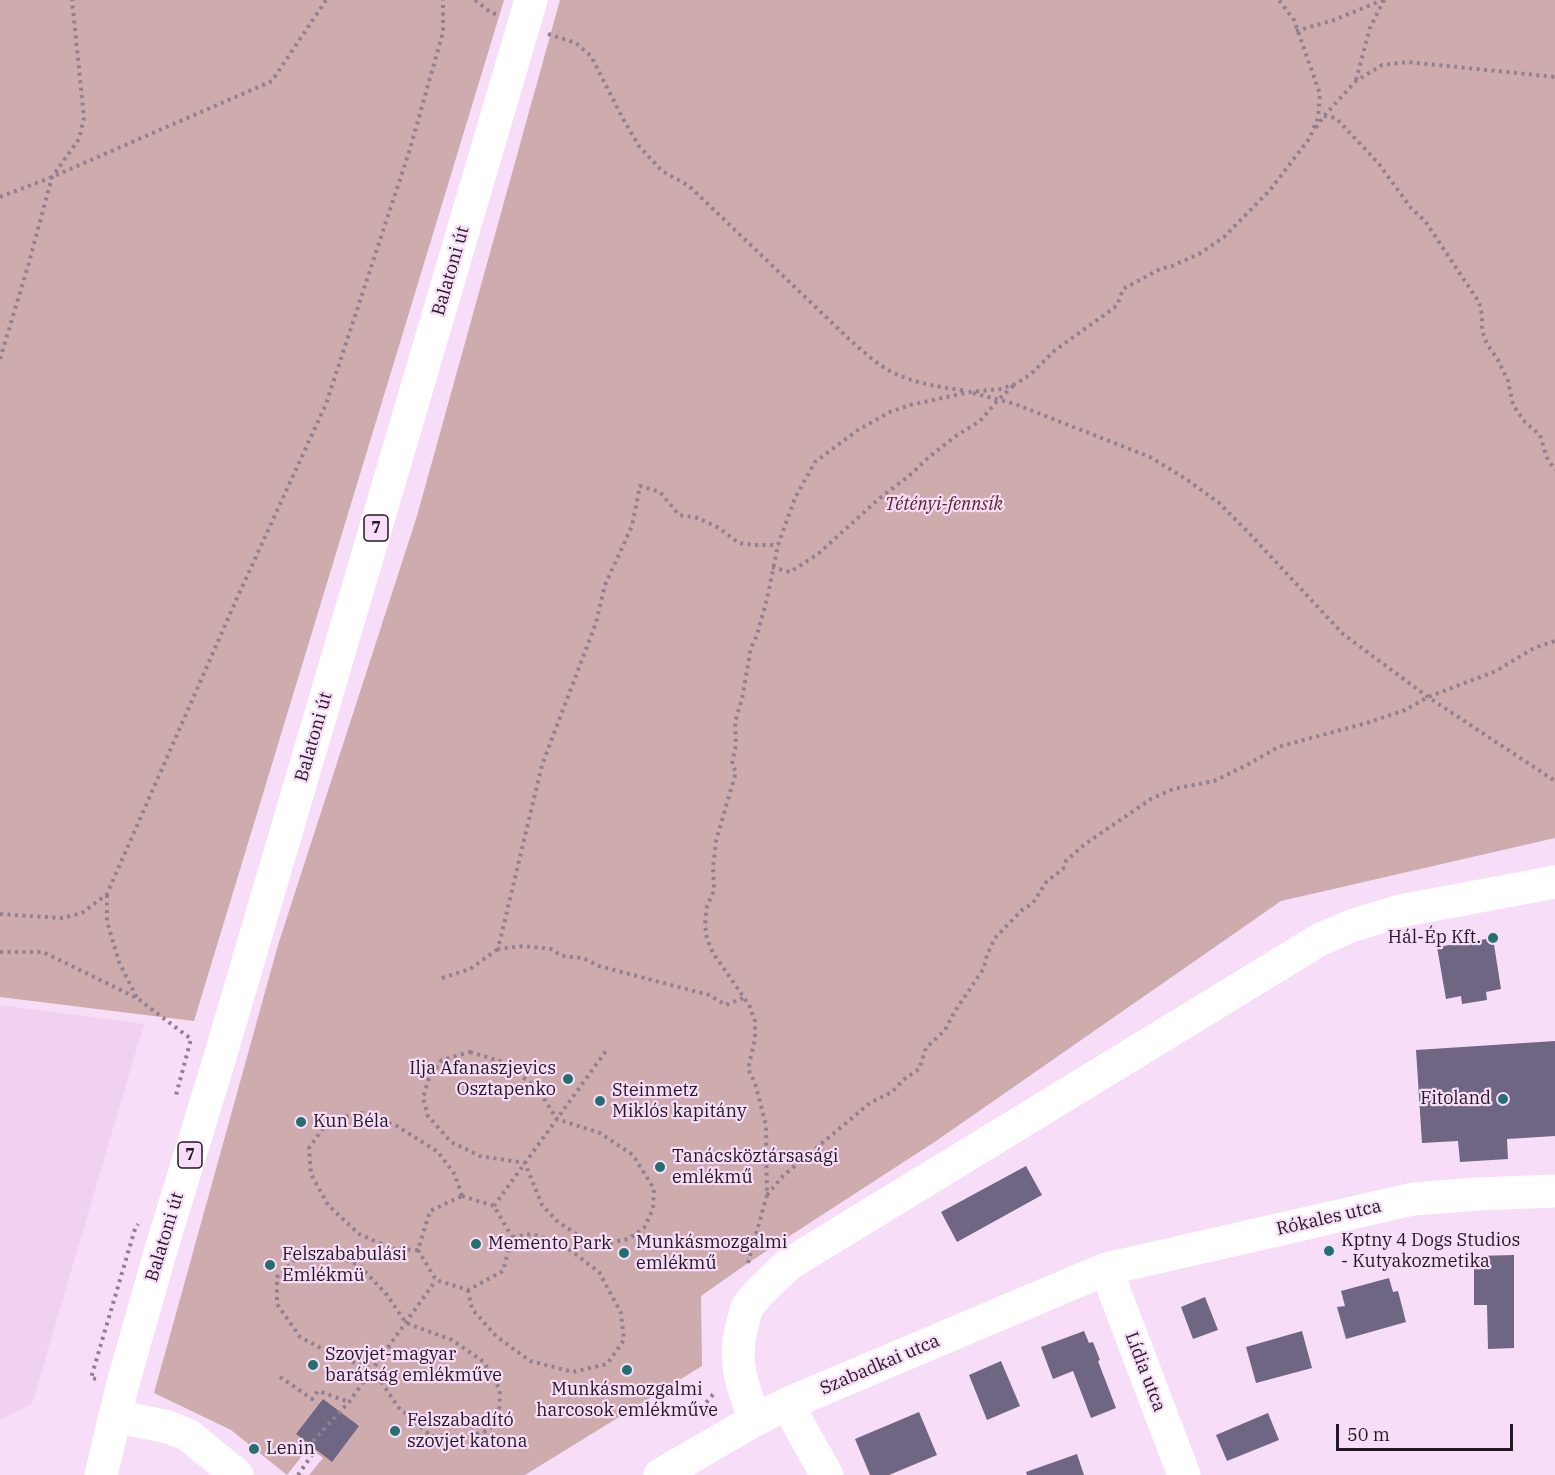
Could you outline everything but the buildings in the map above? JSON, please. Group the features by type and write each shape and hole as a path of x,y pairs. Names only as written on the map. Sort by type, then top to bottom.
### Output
{"main road":[{"name":"Balatoni út","path":"101,1475 122,1387 160,1252 220,1056 527,12"},
{"path":"755,1420 744,1392 737,1364 740,1335 748,1308 764,1288 789,1264 1319,940 1351,926 1400,911 1555,882"},
{"name":"Rókales utca","path":"1106,1269 1413,1199 1555,1191"},
{"name":"Szabadkai utca","path":"660,1475 787,1404 1106,1269"},
{"name":"Lídia utca","path":"1106,1269 1184,1475"},
{"path":"787,1404 827,1475"},
{"path":"115,1416 168,1427 188,1435 237,1475"}],"path":[{"path":"0,359 52,177 79,140 84,118 72,0"},
{"path":"0,197 52,177 272,81 326,0"},
{"path":"137,998 119,962 107,921 107,894 232,609 326,404 410,149 442,32 444,0"},
{"path":"475,0 490,12"},
{"path":"1280,0 1294,20 1320,94 1318,118 1309,138"},
{"path":"1296,31 1334,20 1384,0"},
{"path":"1356,81 1370,28 1384,0"},
{"path":"527,12 576,43 591,56 639,146 662,171 689,186 872,359 893,373 926,385 970,392 1015,404 1150,457 1186,479 1219,503 1343,634 1428,697 1555,782"},
{"path":"772,567 790,572 818,554 929,457 980,421 998,399 1031,374 1054,351 1114,308 1123,289 1160,269 1199,254 1224,237 1270,190 1324,116 1356,81 1382,65 1408,62 1555,77"},
{"path":"1324,116 1336,118 1379,164 1411,208 1425,221 1479,302 1482,331 1486,344 1498,360 1508,381 1513,405 1525,422 1540,435 1547,458 1555,470"},
{"path":"748,1308 744,1287 748,1263 767,1195 766,1125 755,1083 748,1070 755,1021 749,1005 712,952 706,939 705,924 707,906 714,891 713,867 716,841 736,772 732,764 736,744 735,722 742,699 751,648 767,599 778,545 795,498 815,462 832,451 837,444 890,412 910,405 1016,384"},
{"path":"498,950 542,765 596,623 605,585 632,526 640,486 660,492 679,515 698,518 719,528 739,543 755,546 778,545"},
{"path":"767,1195 783,1176 870,1102 892,1092 903,1080 919,1069 926,1048 945,1030 984,968 995,938 1022,910 1033,903 1047,881 1063,869 1066,861 1151,798 1173,789 1214,781 1278,747 1405,710 1428,697 1496,671 1534,648 1555,641"},
{"path":"0,914 62,918 82,914 107,894"},
{"path":"442,978 470,969 498,950 523,946 551,949 562,956 583,958 599,966 709,995 726,1005 743,998"},
{"path":"0,952 43,952 137,998 191,1039 173,1107"},
{"path":"470,1052 503,1062 537,1088 557,1119 600,1133 633,1155 654,1189 653,1209 644,1228 628,1239 609,1243 581,1237 558,1222 542,1204 525,1163 480,1156 451,1142 428,1116 423,1098 429,1078 442,1060 470,1052"},
{"path":"494,1206 606,1052"},
{"path":"418,1250 393,1249 359,1234 328,1205 311,1174 309,1148 329,1120 363,1113 397,1126 438,1152 455,1175 462,1196"},
{"path":"462,1196 494,1206 512,1237 503,1271 468,1290 436,1281 418,1250 430,1211 462,1196"},
{"path":"91,1378 135,1229 141,1218"},
{"path":"468,1290 472,1308 496,1336 530,1361 573,1372 607,1364 624,1340 621,1312 599,1272 562,1244 532,1234 512,1237"},
{"path":"325,1252 359,1265 387,1295 406,1323 452,1340 484,1362 500,1390 499,1416 489,1430 464,1438 431,1436 398,1407 373,1369 339,1358 300,1337 277,1304 277,1277 297,1257 325,1252"},
{"path":"298,1475 312,1455 305,1449 349,1402 436,1281"},
{"path":"280,1377 312,1399 318,1391 349,1402"}],"shaded area":[{"path":"0,1005 144,1024 32,1404 0,1420"}],"green space":[{"path":"0,0 504,0 194,1021 0,997"},
{"name":"Tétényi-fennsík","path":"560,0 1555,0 1555,838 1281,901 936,1141 701,1296 702,1366 525,1475 309,1475 323,1458 309,1447 287,1475 231,1430 154,1393 278,945 417,516"}],"place":[{"name":"Hál-Ép Kft.","path":"1493,938"},
{"name":"Ilja Afanaszjevics Osztapenko","path":"568,1079"},
{"name":"Fitoland","path":"1503,1099"},
{"name":"Steinmetz Miklós kapitány","path":"600,1101"},
{"name":"Kun Béla","path":"301,1122"},
{"name":"Tanácsköztársasági emlékmű","path":"660,1167"},
{"name":"Memento Park","path":"476,1244"},
{"name":"Kptny 4 Dogs Studios - Kutyakozmetika","path":"1329,1251"},
{"name":"Munkásmozgalmi emlékmű","path":"624,1253"},
{"name":"Felszababulási Emlékmü","path":"270,1265"},
{"name":"Szovjet-magyar barátság emlékműve","path":"313,1365"},
{"name":"Munkásmozgalmi harcosok emlékműve","path":"627,1370"},
{"name":"Felszabadító szovjet katona","path":"395,1431"},
{"name":"Lenin","path":"254,1449"}]}
